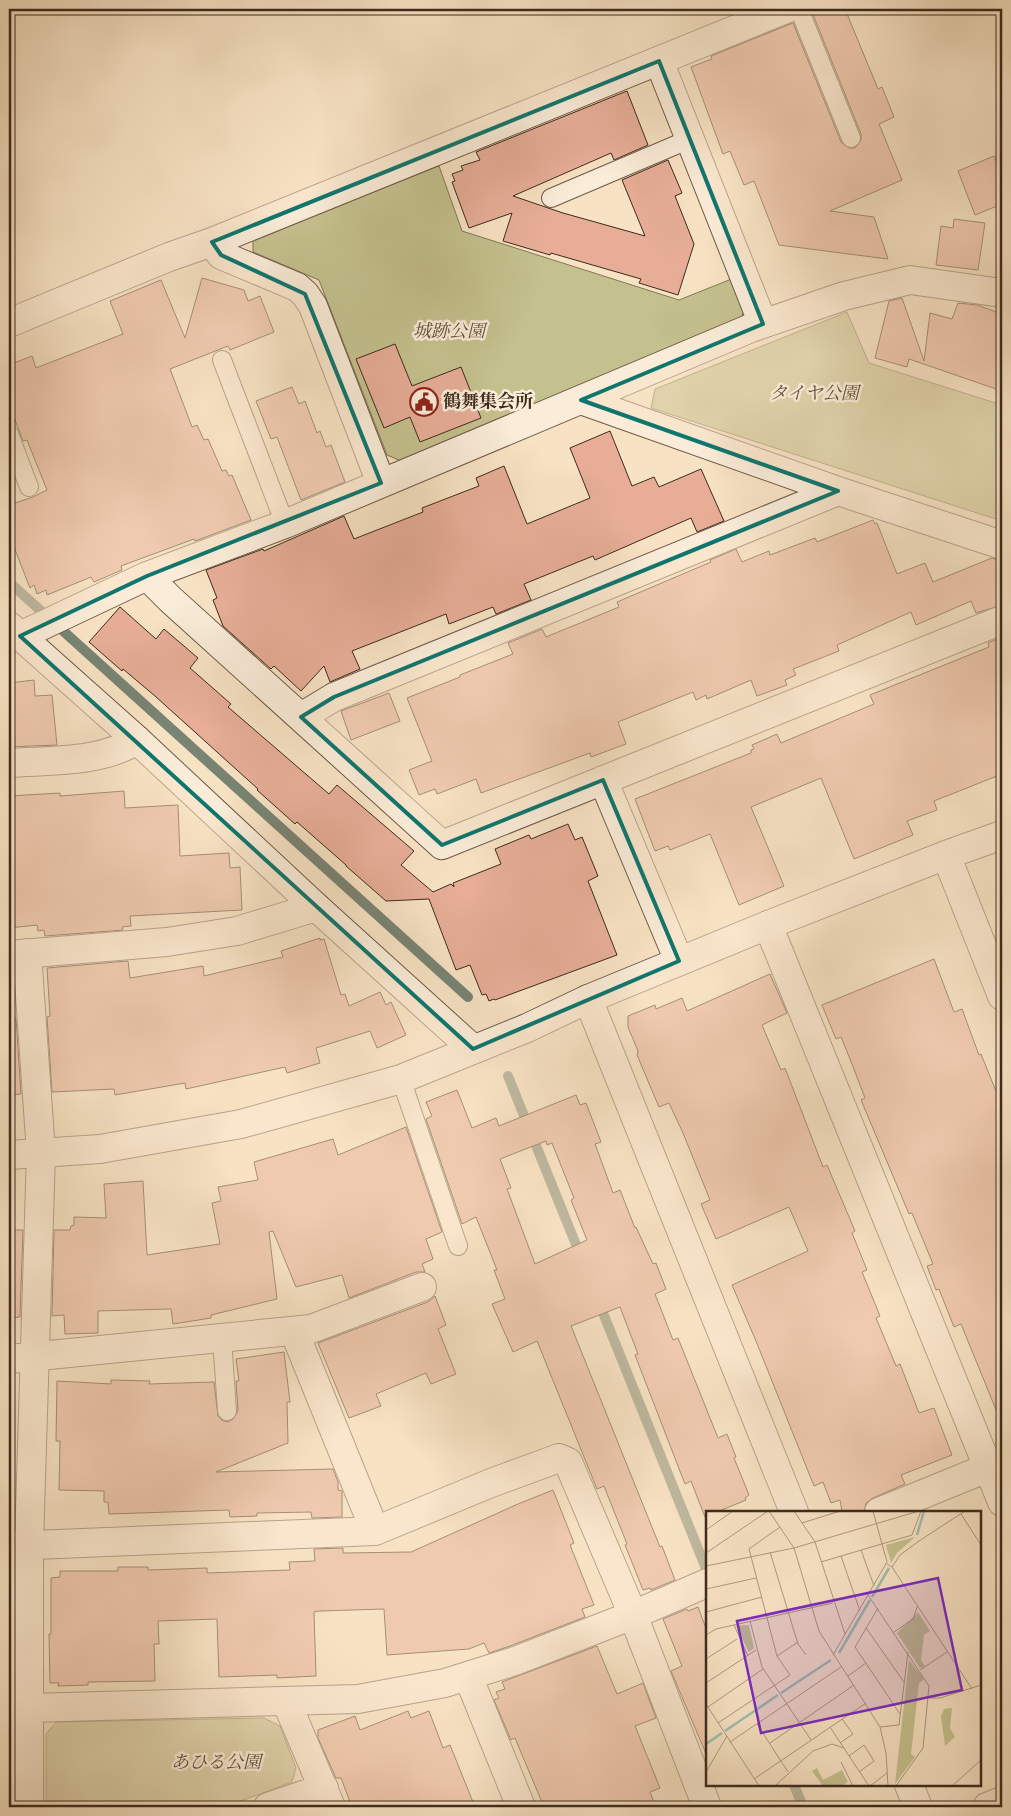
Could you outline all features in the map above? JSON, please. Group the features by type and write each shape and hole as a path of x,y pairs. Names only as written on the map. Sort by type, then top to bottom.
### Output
{"street":[{"path":"9,323 786,9"},
{"path":"659,61 763,324"},
{"path":"212,242 221,255 297,286 306,294 313,306 381,483"},
{"path":"473,1049 316,907 137,740 14,631 147,576 285,524 763,324 844,296 910,280 1002,293"},
{"path":"582,400 838,491 1002,545"},
{"path":"301,717 334,697 838,491"},
{"path":"147,576 442,845 1002,620"},
{"path":"9,763 100,756 124,748 137,740"},
{"path":"603,780 679,961"},
{"path":"9,1155 100,1149 240,1124 401,1078 527,1028 588,998 768,924 946,855 1002,836"},
{"path":"946,855 1002,996"},
{"path":"29,1807 29,1708 19,1545 21,1358 41,1153 18,954 175,941 237,931 316,907"},
{"path":"768,924 995,1465 1002,1502"},
{"path":"588,998 794,1511"},
{"path":"21,1358 311,1330 422,1287"},
{"path":"294,1331 375,1531"},
{"path":"19,1545 375,1531 559,1458 568,1462 633,1615 706,1807"},
{"path":"881,1511 995,1465"},
{"path":"29,1708 358,1699 445,1683 514,1662 706,1584"},
{"path":"468,1676 521,1807"},
{"path":"268,1807 327,1798 286,1701"},
{"path":"909,1786 918,1807"},
{"path":"987,1807 1002,1801"}],"lane":[{"path":"799,9 850,138"},
{"path":"551,198 690,139"},
{"path":"222,360 285,524"},
{"path":"9,434 29,487"},
{"path":"401,1078 458,1246"},
{"path":"222,1338 227,1411"}],"highlighted area":[{"path":"659,61 763,324 581,400 838,491 334,697 301,717 442,845 603,780 679,961 473,1049 20,636 147,576 381,483 305,294 221,255 212,242"}],"green space":[{"name":"城跡公園","path":"439,166 462,231 679,300 734,278 744,311 740,321 401,461 387,455 319,280 253,252 253,240"},
{"name":"タイヤ公園","path":"847,312 869,363 1002,405 1002,521 651,408 655,389"},
{"name":"あひる公園","path":"264,1718 280,1726 296,1768 292,1782 225,1807 46,1807 46,1734 56,1722"}],"building":[{"path":"819,9 845,9 878,89 882,87 894,117 879,124 902,180 830,211 874,217 888,259 779,245 754,181 744,185 730,151 723,154 691,67 712,59 711,56 793,23 841,142 849,148 855,148 861,140 861,134 812,12"},
{"path":"627,91 648,145 614,160 611,153 513,196 563,213 645,236 622,180 668,160 682,193 675,196 694,244 678,295 639,283 641,279 503,241 512,213 469,228 452,182 455,181 452,174 463,170 461,166 480,160 476,152"},
{"path":"994,156 1002,176 1002,204 975,215 958,171"},
{"path":"954,219 985,223 978,270 936,265 941,226 953,228"},
{"path":"202,278 244,290 248,301 260,296 274,332 230,350 228,346 170,369 192,427 197,425 204,440 208,439 222,471 226,470 229,476 232,475 251,520 121,566 122,570 94,582 91,577 47,595 46,590 37,594 34,585 30,588 9,534 9,505 47,490 27,440 23,441 9,404 9,365 32,356 36,368 123,334 110,301 161,280 185,338"},
{"path":"902,298 924,361 930,313 952,319 958,303 977,305 1002,314 1002,391 909,359 907,367 875,358 889,301"},
{"name":"鶴舞集会所","path":"395,344 412,386 461,367 481,418 420,442 410,417 384,428 356,359"},
{"path":"292,387 299,404 305,401 317,433 320,431 326,447 331,445 345,482 301,500 277,437 271,439 256,401"},
{"path":"610,431 632,486 654,477 659,487 701,469 724,521 697,532 691,518 595,560 593,556 524,584 531,600 496,614 493,607 449,624 446,614 352,651 360,669 330,682 324,666 301,691 274,666 271,669 223,626 213,600 217,598 206,570 263,549 264,551 344,516 354,539 423,512 422,508 479,486 476,478 504,466 527,524 590,498 570,448"},
{"path":"873,520 875,524 877,523 897,574 925,563 933,582 992,558 997,560 1002,573 1002,605 976,613 971,601 916,625 911,612 837,645 839,651 793,669 796,675 785,680 787,685 757,696 751,680 707,699 706,695 696,700 693,692 618,722 626,744 591,757 590,753 481,793 476,779 437,794 435,789 419,795 409,770 432,761 407,698 513,654 508,643 542,629 546,637 619,607 617,602 711,562 710,560 736,549 742,562 769,551 770,555 815,538 817,542"},
{"path":"120,607 156,639 164,629 198,658 190,668 231,704 228,707 329,794 337,785 414,851 401,865 433,892 451,884 454,887 453,883 501,864 495,849 529,835 531,839 568,824 575,840 582,837 598,876 588,881 617,955 489,1001 486,994 482,995 470,965 456,970 429,899 386,901 297,822 295,824 155,696 123,669 122,671 89,642"},
{"path":"1002,637 1002,774 934,801 937,810 907,821 913,835 854,859 821,778 751,807 784,886 739,905 710,834 670,850 668,846 655,851 635,799 751,753 751,750 754,749 752,745 777,734 781,743 874,704 870,695 989,647 988,643"},
{"path":"34,680 35,696 52,695 57,745 9,747 9,683"},
{"path":"389,693 400,721 351,740 341,711"},
{"path":"124,791 125,808 178,805 180,856 229,853 230,868 240,867 242,910 130,916 131,926 122,927 123,930 45,936 44,930 38,931 37,925 9,928 9,796 60,793 60,796"},
{"path":"320,938 320,940 324,939 341,995 345,994 349,1006 380,992 386,1005 391,1002 406,1035 377,1048 370,1031 316,1048 320,1063 287,1073 285,1067 186,1089 185,1083 115,1095 114,1089 52,1092 47,1017 50,1016 47,968 128,961 130,978 203,966 204,976 283,957 281,951"},
{"path":"934,959 954,1012 962,1009 979,1055 981,1054 1002,1106 1001,1422 961,1324 954,1327 939,1289 936,1290 927,1266 933,1264 912,1213 909,1214 861,1100 865,1098 841,1037 836,1039 822,1005"},
{"path":"770,974 787,1013 762,1025 781,1070 785,1068 823,1167 827,1165 855,1231 852,1233 867,1270 862,1272 880,1316 876,1318 896,1366 900,1364 919,1413 934,1408 952,1455 901,1475 905,1484 873,1498 866,1503 864,1511 842,1511 840,1500 831,1503 823,1482 814,1486 732,1285 808,1251 789,1207 716,1239 701,1204 710,1200 683,1133 669,1103 659,1107 637,1055 638,1051 628,1027 628,1016 655,1005 656,1009 682,998 687,1011"},
{"path":"16,1018 21,1094 9,1095 9,1019"},
{"path":"457,1090 472,1128 496,1118 499,1126 576,1095 580,1105 586,1103 601,1142 595,1144 613,1193 620,1190 635,1228 653,1264 656,1263 666,1289 655,1294 673,1340 678,1338 718,1438 727,1434 736,1457 734,1458 749,1495 745,1498 746,1500 719,1511 706,1511 705,1517 691,1481 685,1484 635,1355 638,1354 620,1307 571,1326 675,1580 651,1590 650,1588 643,1590 604,1486 597,1489 537,1341 513,1352 492,1304 505,1299 494,1270 497,1270 476,1217 462,1224 426,1119 432,1116 426,1102","holes":["546,1141 547,1145 552,1143 574,1198 571,1200 587,1240 535,1264 507,1189 511,1188 500,1159"]},
{"path":"406,1127 442,1232 426,1239 433,1259 422,1264 425,1272 416,1272 349,1298 342,1275 296,1287 273,1231 269,1232 277,1299 211,1315 211,1318 173,1324 171,1309 98,1311 98,1333 65,1334 64,1315 52,1316 54,1230 70,1230 71,1226 74,1225 74,1217 106,1218 104,1184 143,1181 147,1255 220,1244 212,1203 221,1201 218,1187 258,1180 254,1162 333,1139 338,1155"},
{"path":"9,1230 23,1230 20,1317 9,1318"},
{"path":"435,1296 446,1325 438,1329 456,1374 431,1384 426,1373 376,1394 381,1406 349,1418 318,1343 428,1302"},
{"path":"284,1352 290,1402 287,1402 288,1443 216,1472 333,1469 338,1482 338,1490 342,1491 342,1517 312,1518 311,1512 257,1513 257,1516 230,1517 229,1510 109,1514 108,1502 104,1502 104,1491 59,1490 60,1441 56,1441 57,1381 111,1384 111,1380 150,1381 149,1384 214,1382 218,1416 223,1421 228,1422 233,1419 238,1411 236,1381 239,1381 236,1359"},
{"path":"553,1490 574,1543 570,1545 594,1605 582,1609 585,1617 510,1646 489,1653 484,1643 469,1649 387,1655 384,1609 319,1611 314,1612 316,1676 277,1678 277,1675 219,1677 217,1619 158,1621 159,1644 154,1644 155,1681 88,1682 88,1685 58,1686 59,1683 50,1683 51,1578 60,1577 60,1571 118,1571 118,1567 148,1567 148,1570 207,1568 207,1573 290,1570 289,1562 315,1561 314,1549 343,1548 343,1553 411,1552"},
{"path":"698,1607 706,1628 706,1754 671,1671 682,1666 663,1619 687,1609 688,1611"},
{"path":"597,1646 617,1694 643,1683 656,1718 635,1726 660,1788 650,1792 656,1807 544,1807 515,1738 511,1740 494,1700 499,1698 496,1692 505,1689 502,1682"},
{"path":"408,1711 411,1718 429,1711 443,1748 450,1745 475,1807 352,1807 341,1778 336,1778 318,1738 318,1730 355,1716 360,1730"}],"waterway":[{"path":"9,582 468,997"},
{"path":"508,1076 581,1257"},
{"path":"599,1303 706,1569"},
{"path":"794,1786 803,1807"}],"place":[{"name":"鶴舞集会所","path":"424,402"}]}
